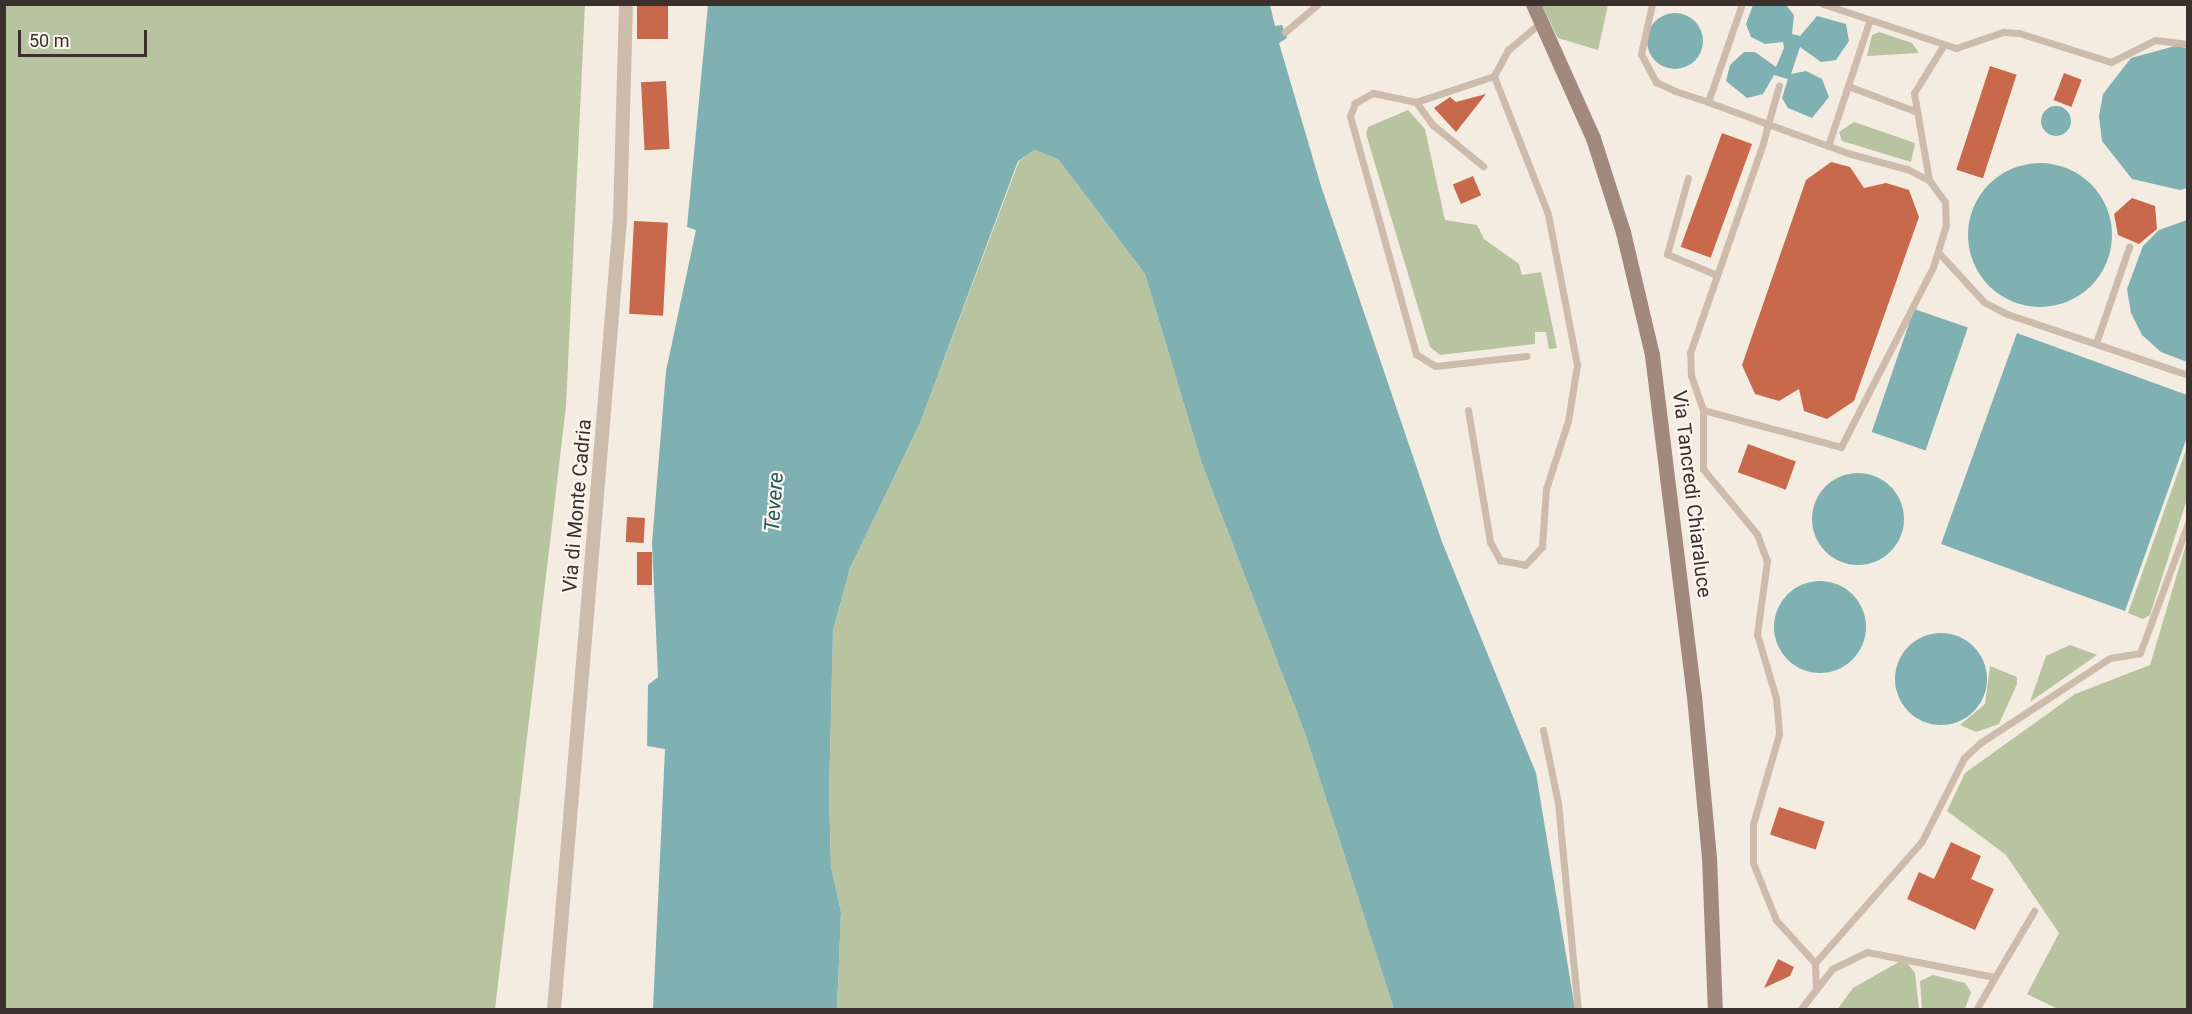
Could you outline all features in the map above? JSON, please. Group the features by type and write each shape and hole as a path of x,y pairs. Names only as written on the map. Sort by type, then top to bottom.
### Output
{"street":[{"name":"Via di Monte Cadria","path":"554,1010 620,219 626,4"},
{"name":"Via Tancredi Chiaraluce","path":"1533,4 1606,178 1652,355 1694,696 1709,857 1715,1010"}],"lane":[{"path":"1285,32 1318,4"},
{"path":"1652,4 1642,35 1649,70 1656,82 1828,146 1929,180 1945,202 1946,225 1938,252 1841,447 1702,410"},
{"path":"1708,102 1743,4"},
{"path":"1823,4 1869,22 1943,46 1956,48 2003,32 2019,33 2111,62 2155,40 2187,44"},
{"path":"1526,356 1435,366 1416,354 1350,116 1355,103 1373,93 1416,102 1494,76 1508,51 1542,21"},
{"path":"1828,146 1869,22"},
{"path":"1929,180 1929,152 1917,112 1918,80 1943,46"},
{"path":"1468,410 1490,542 1500,560 1526,565 1542,547 1546,489 1568,421 1577,365 1548,214 1494,76"},
{"path":"1779,86 1690,353 1694,390 1702,410 1703,469 1757,534 1767,561 1757,634 1776,698 1779,734 1753,824 1753,863 1776,920 1815,963 1816,986"},
{"path":"1848,86 1917,112"},
{"path":"1416,102 1432,125 1483,166"},
{"path":"1688,178 1667,254 1717,275"},
{"path":"2096,343 2129,246"},
{"path":"1938,252 1984,302 2187,375"},
{"path":"1815,963 1922,841 1964,758 2110,658 2140,653 2187,523"},
{"path":"1543,730 1558,803 1578,1010"},
{"path":"1976,1010 2034,911"},
{"path":"1800,1010 1816,986 1849,957 1867,952 1995,977"}],"green space":[{"path":"5,4 585,5 566,406 495,1009 5,1009"},
{"path":"1542,5 1608,5 1598,50 1558,38"},
{"path":"1879,32 1912,43 1919,53 1867,56 1872,35"},
{"path":"1408,110 1425,129 1445,220 1477,225 1484,239 1519,264 1522,275 1541,272 1557,348 1549,349 1546,332 1535,332 1535,344 1440,355 1430,347 1366,134 1368,127"},
{"path":"1854,122 1915,143 1911,162 1842,141 1839,132"},
{"path":"1035,150 1058,159 1145,274 1201,461 1306,736 1394,1009 837,1010 841,912 831,867 829,796 833,632 850,568 920,423 1019,161"},
{"path":"2187,447 2187,499 2150,615 2143,619 2128,613"},
{"path":"2187,541 2187,1009 2058,1009 2027,994 2059,933 2006,855 1947,811 1965,773 2075,694 2150,665"},
{"path":"2070,645 2097,655 2030,702 2046,656"},
{"path":"1990,666 2017,677 2017,684 1999,724 1976,732 1960,725 1985,704"},
{"path":"1904,959 1915,973 1919,1009 1837,1010 1853,988"},
{"path":"1933,975 1965,983 1971,992 1965,1009 1922,1009 1920,981"}],"water":[{"name":"Tevere","path":"708,5 1270,5 1275,26 1282,25 1287,38 1279,43 1321,186 1442,542 1536,773 1575,1009 1394,1009 1306,736 1201,461 1145,274 1058,159 1035,150 1018,161 920,423 850,568 833,631 829,796 831,867 841,912 837,1009 653,1009 665,749 647,746 648,685 658,677 652,543 666,371 696,230 687,227"},
{"path":"1753,5 1786,5 1794,15 1792,34 1800,36 1817,16 1846,24 1849,41 1836,60 1821,62 1800,47 1791,74 1806,71 1822,79 1829,97 1812,118 1788,108 1782,98 1788,79 1774,75 1763,94 1747,98 1726,81 1730,65 1744,52 1755,52 1776,67 1784,48 1783,42 1765,44 1751,37 1746,24"},
{"path":"1670,13 1680,13 1695,21 1701,30 1703,41 1701,52 1695,61 1680,69 1670,69 1659,64 1652,57 1647,46 1647,36 1652,25 1659,18"},
{"path":"2175,46 2187,48 2187,188 2180,190 2132,179 2102,141 2099,116 2103,94 2131,58"},
{"path":"2056,106 2062,107 2070,115 2070,127 2062,135 2056,136 2050,135 2042,127 2041,121 2042,115 2050,107"},
{"path":"2040,163 2067,169 2080,175 2091,184 2100,195 2106,208 2112,235 2106,262 2100,275 2091,286 2080,295 2067,301 2040,307 2013,301 2000,295 1989,286 1980,275 1974,262 1968,235 1974,208 1980,195 1989,184 2000,175 2013,169"},
{"path":"2188,220 2187,362 2161,352 2142,335 2131,313 2127,289 2143,246 2159,230"},
{"path":"1914,309 1968,328 1926,450 1872,432"},
{"path":"2017,333 2187,395 2187,437 2125,611 1941,544"},
{"path":"1858,473 1876,476 1891,486 1901,501 1904,519 1901,537 1891,552 1876,562 1858,565 1840,562 1825,552 1815,537 1812,519 1815,501 1825,486 1840,476"},
{"path":"1820,581 1838,584 1853,594 1863,609 1866,627 1863,645 1853,660 1838,670 1820,673 1802,670 1787,660 1777,645 1774,627 1777,609 1787,594 1802,584"},
{"path":"1941,633 1959,636 1974,646 1984,661 1987,679 1984,697 1974,712 1959,722 1941,725 1923,722 1908,712 1898,697 1895,679 1898,661 1908,646 1923,636"}],"building":[{"path":"637,4 668,4 668,39 637,39"},
{"path":"1990,66 2017,75 1983,178 1956,170"},
{"path":"2064,73 2082,80 2071,107 2054,100"},
{"path":"666,81 670,149 645,150 641,82"},
{"path":"1486,94 1456,132 1434,108 1450,97 1456,102"},
{"path":"1722,133 1752,144 1711,258 1681,247"},
{"path":"1831,162 1850,167 1864,188 1886,183 1909,190 1919,217 1854,401 1827,419 1804,411 1799,389 1779,401 1755,394 1742,365 1806,180"},
{"path":"1473,176 1481,195 1461,204 1453,185"},
{"path":"2132,198 2155,206 2157,229 2139,244 2118,235 2114,214"},
{"path":"634,221 668,223 663,316 629,314"},
{"path":"1748,444 1796,461 1786,490 1738,472"},
{"path":"627,517 645,518 644,543 626,542"},
{"path":"637,552 652,552 652,585 637,585"},
{"path":"1779,807 1825,822 1816,849 1770,835"},
{"path":"1951,842 1981,856 1971,879 1994,889 1975,930 1907,899 1919,872 1934,879"},
{"path":"1778,959 1794,967 1790,976 1764,988"}]}
